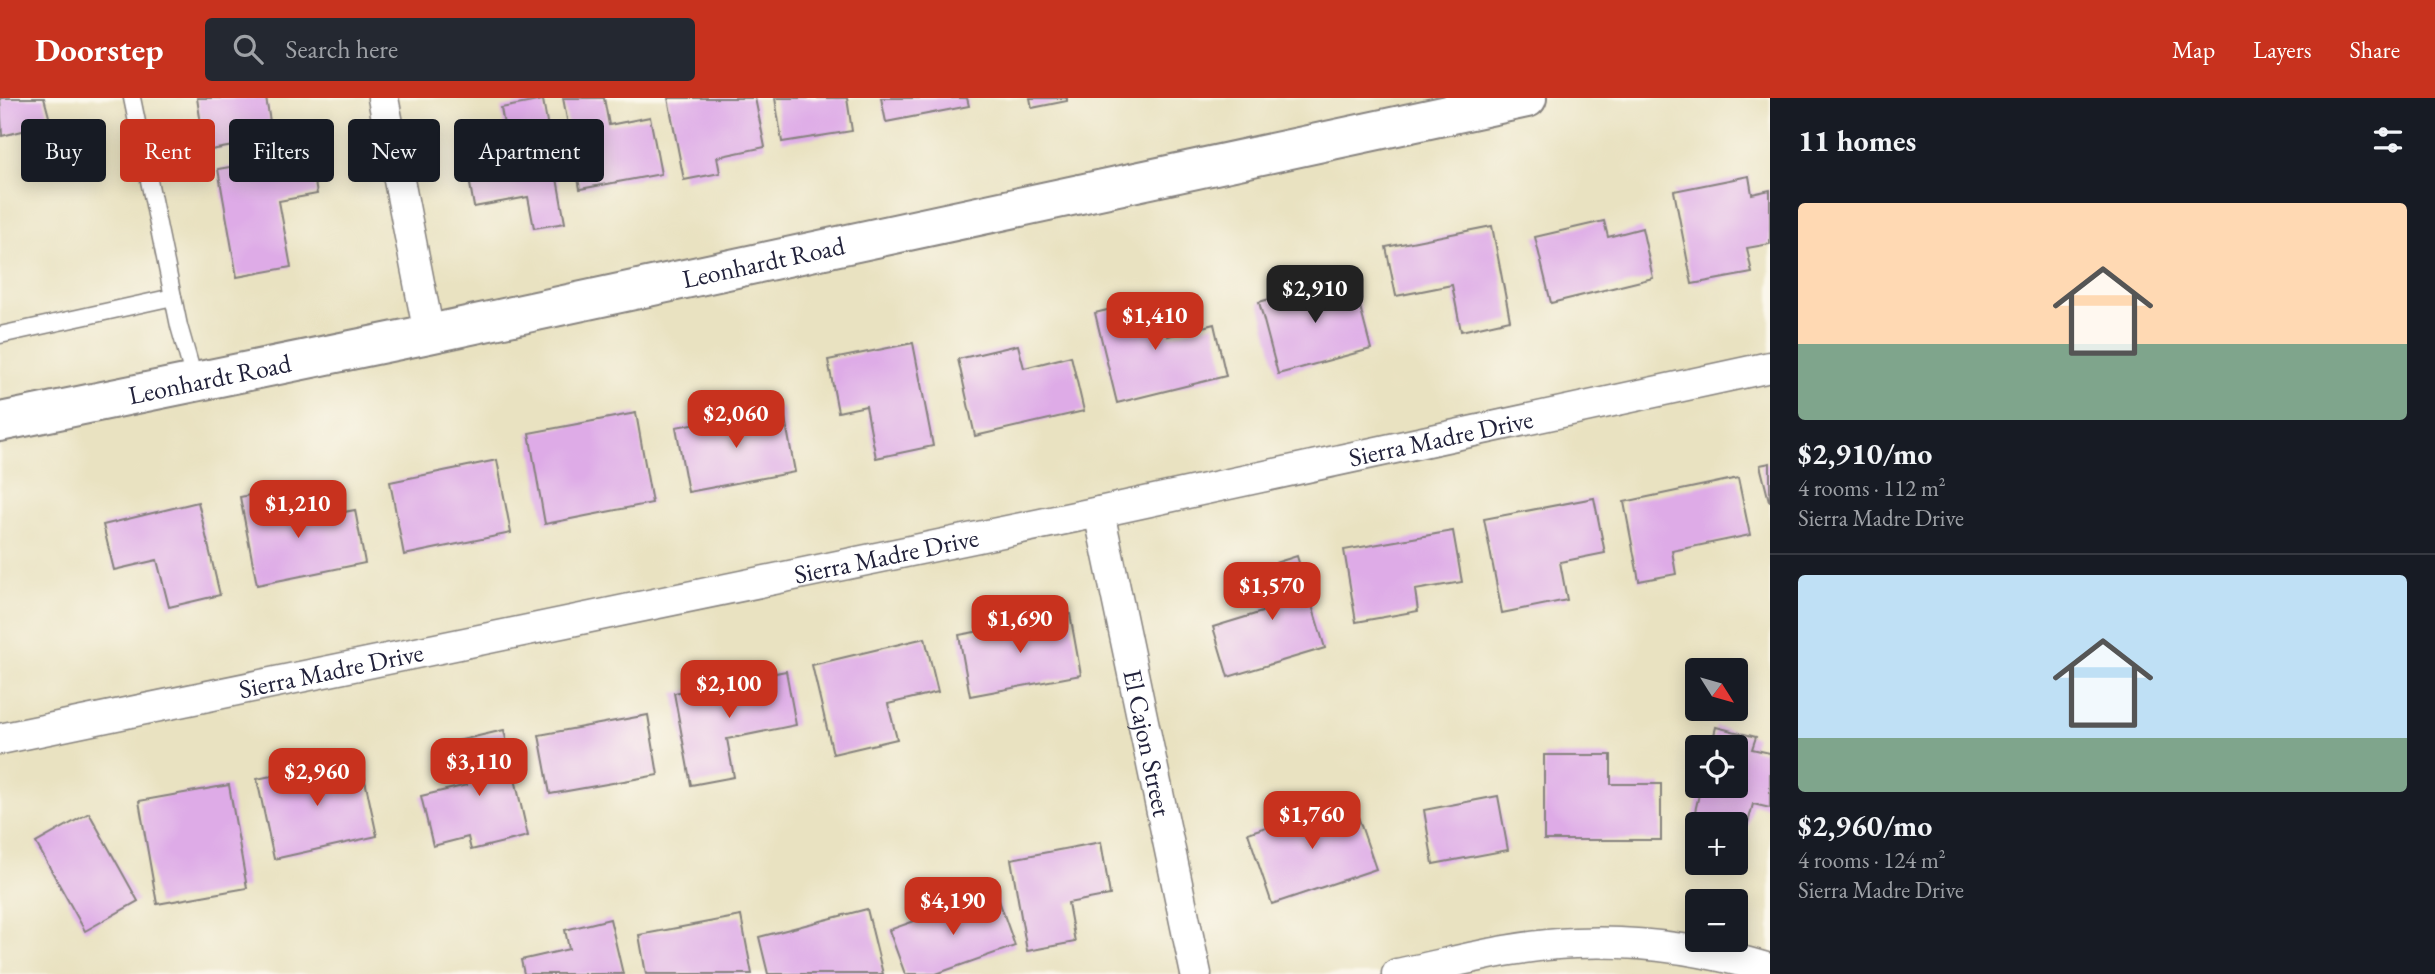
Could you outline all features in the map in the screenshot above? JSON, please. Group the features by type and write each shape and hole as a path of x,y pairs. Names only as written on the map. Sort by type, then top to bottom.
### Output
{"street":[{"path":"383,98 429,334"},
{"name":"Leonhardt Road","path":"0,422 429,334 1527,98"},
{"name":"Sierra Madre Drive","path":"0,739 1099,512 1770,367"},
{"name":"El Cajon Street","path":"1099,512 1196,974"},
{"path":"1397,974 1516,950 1574,943 1645,944 1726,956 1770,968"}],"lane":[{"path":"132,98 173,297 195,382"},
{"path":"0,335 173,297"}],"building":[{"path":"0,98 44,98 50,119 21,119 21,131 2,136"},
{"path":"197,98 266,98 270,119 229,119 229,147 215,149 215,119 200,119"},
{"path":"563,98 604,98 609,125 650,117 661,174 580,189 579,182 604,182 604,119 567,119"},
{"path":"668,98 755,98 765,147 717,157 720,173 684,180"},
{"path":"775,98 847,98 852,131 782,142"},
{"path":"881,98 967,98 969,106 886,122"},
{"path":"1030,98 1067,98 1067,101 1032,108"},
{"path":"543,100 546,119 503,119 501,108"},
{"path":"229,167 229,182 315,182 317,194 279,201 291,267 237,277 218,169"},
{"path":"1749,176 1752,194 1770,190 1770,244 1747,248 1752,273 1692,284 1674,191"},
{"path":"470,182 558,182 565,223 534,228 528,197 474,207"},
{"path":"1604,221 1608,237 1642,228 1653,278 1551,303 1535,237"},
{"path":"1492,226 1510,320 1461,331 1452,285 1396,296 1386,247"},
{"path":"1352,276 1371,349 1278,374 1259,302"},
{"path":"1159,297 1168,336 1214,324 1226,376 1117,403 1095,313"},
{"path":"913,343 933,446 876,458 866,406 838,412 828,360"},
{"path":"1018,345 1024,368 1071,356 1084,411 975,436 958,359"},
{"path":"783,407 795,472 688,492 676,427"},
{"path":"636,413 652,503 545,524 529,433"},
{"path":"497,460 511,533 404,555 390,482"},
{"path":"1770,463 1770,501 1769,501 1760,465"},
{"path":"1738,478 1750,535 1672,551 1676,574 1639,581 1624,502"},
{"path":"280,489 287,523 355,510 365,563 257,585 240,497"},
{"path":"1594,498 1605,553 1560,562 1567,600 1502,613 1484,519"},
{"path":"198,502 220,595 169,607 157,560 114,570 103,525"},
{"path":"1453,531 1462,582 1415,590 1418,611 1356,622 1344,550"},
{"path":"1297,556 1325,648 1228,677 1213,627 1262,612 1250,571"},
{"path":"1070,614 1081,675 970,696 959,635"},
{"path":"925,638 938,692 888,704 897,739 833,754 812,665"},
{"path":"786,671 796,725 727,739 734,777 691,785 674,693"},
{"path":"648,715 658,775 550,794 539,735"},
{"path":"1716,727 1748,735 1714,735"},
{"path":"504,730 528,836 471,850 468,837 433,846 421,796 467,785 457,741"},
{"path":"1748,735 1756,737 1752,749 1770,753 1770,808 1753,804 1748,823 1748,812 1695,812 1698,798 1748,798"},
{"path":"1544,755 1611,755 1611,784 1661,784 1661,840 1544,840"},
{"path":"360,757 377,836 274,859 257,779"},
{"path":"229,785 247,888 157,904 139,801"},
{"path":"1498,796 1508,850 1433,864 1424,810"},
{"path":"1352,799 1376,869 1272,904 1248,833"},
{"path":"89,813 138,901 85,931 36,843"},
{"path":"1101,842 1110,895 1068,903 1075,942 1027,951 1011,859"},
{"path":"996,892 1015,946 936,974 905,974 889,930"},
{"path":"867,909 883,974 768,974 759,937"},
{"path":"741,916 752,974 646,974 639,935"},
{"path":"610,919 623,974 524,974 521,960 569,949 565,930"}]}
